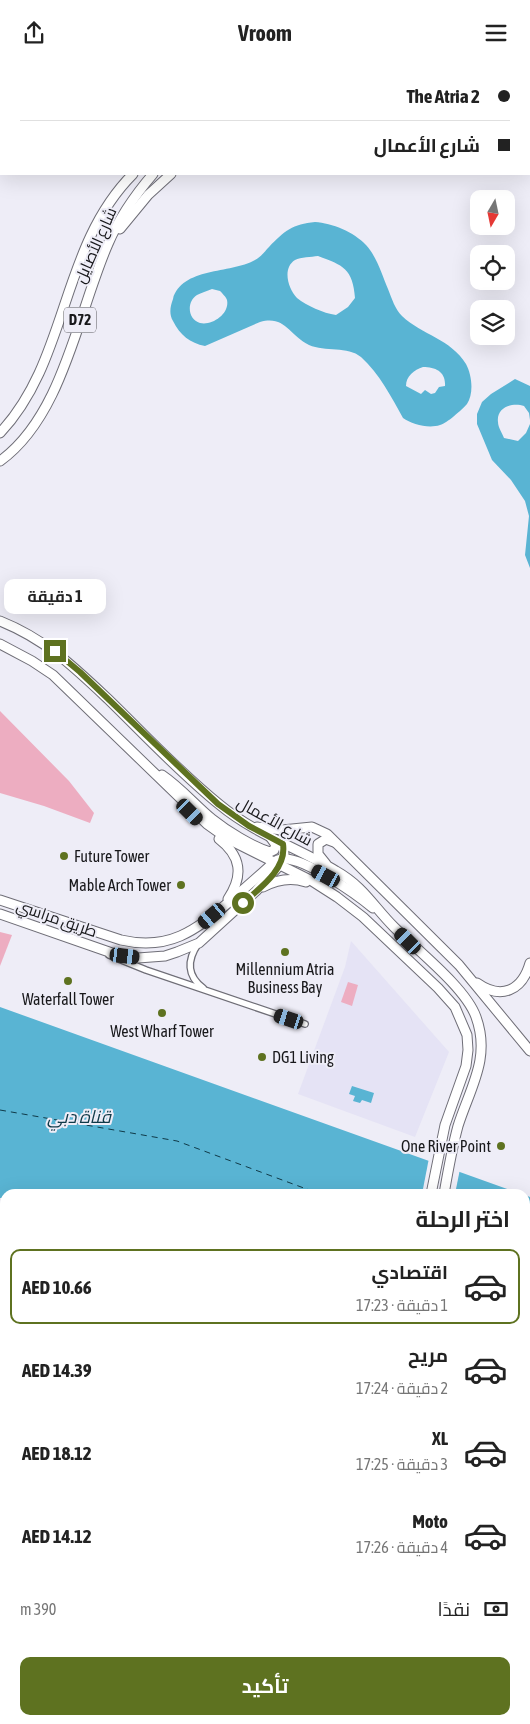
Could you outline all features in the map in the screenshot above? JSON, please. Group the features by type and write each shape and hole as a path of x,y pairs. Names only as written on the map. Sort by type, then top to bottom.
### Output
{"street":[{"name":"شارع الأصايل","path":"2,461 27,434 54,392 108,245 127,208 152,175"},
{"path":"108,245 148,195 170,175"},
{"name":"شارع الأصايل","path":"0,433 23,404 36,381 86,244 100,217 130,176"},
{"name":"شارع الأعمال","path":"0,621 28,633 68,661 198,787 240,820 328,866 361,889 375,903 386,919 454,985 473,1009 478,1023 481,1046 478,1071 455,1140 445,1189"},
{"path":"0,644 53,675 144,765 221,835 278,862 326,889 363,917 446,995 455,1007 467,1035 468,1050 466,1066 443,1134 432,1189"},
{"path":"144,765 174,784 224,828 270,852 274,850 276,845 268,836"},
{"path":"172,791 200,822 229,848 235,857 238,867 236,884 222,907"},
{"path":"240,820 253,826 275,830 312,827 328,834 434,938 530,1051"},
{"path":"328,866 318,854 317,847 323,840 335,842"},
{"path":"278,862 283,844"},
{"path":"278,862 290,860 326,876 352,892 386,919"},
{"name":"طريق مراسي","path":"0,915 125,956 152,957 178,952 199,943 256,891 278,862"},
{"name":"طريق مراسي","path":"0,900 121,941 140,944 168,941 185,935 201,925 278,862"},
{"path":"256,891 272,883 289,879 326,889"},
{"path":"48,931 51,941"},
{"path":"199,943 191,956 190,969 195,981 209,992"},
{"path":"100,949 126,963 305,1024"},
{"path":"468,977 491,991 507,991 522,980 530,963"}],"shaded area":[{"path":"0,711 69,781 94,813 90,823 44,806 0,793"},
{"path":"0,932 12,935 0,966"},
{"path":"351,941 449,1052 415,1137 298,1094 345,967"},
{"path":"348,982 358,985 352,1006 341,1002"}],"water":[{"path":"315,222 335,226 361,240 370,250 376,261 394,304 402,316 452,349 466,364 470,373 471,395 464,408 448,421 430,426 415,424 403,418 379,378 361,357 350,351 309,345 275,321 260,322 205,346 186,338 176,326 170,313 173,299 178,289 186,281 196,276 255,260 284,233 295,227","holes":["318,256 334,262 345,269 352,280 355,298 348,307 336,315 321,311 301,301 294,294 289,284 289,268 295,260","212,289 220,291 226,299 226,310 219,318 210,323 196,321 191,315 190,306 193,298","423,367 436,369 444,377 445,386 439,387 435,393 431,394 425,390 421,394 406,386 409,376"]},
{"path":"515,379 530,386 530,420 529,413 524,406 510,405 502,409 498,422 504,438 518,441 526,433 530,424 530,568 525,555 529,516 525,501 511,480 492,460 477,424 477,414 482,402"},
{"name":"قناة دبي","path":"0,1007 507,1189 0,1189"},
{"path":"352,1086 374,1093 371,1103 362,1100 360,1103 353,1101 355,1096 349,1094"}],"pier":[{"path":"429,1158 460,1169 456,1189 423,1189"}],"ferry route":[{"path":"0,1110 177,1141 307,1189"}],"place":[{"name":"Future Tower","path":"64,856"},
{"name":"Mable Arch Tower","path":"181,885"},
{"name":"Millennium Atria Business Bay","path":"285,952"},
{"name":"Waterfall Tower","path":"68,981"},
{"name":"West Wharf Tower","path":"162,1013"},
{"name":"DG1 Living","path":"262,1057"},
{"name":"One River Point","path":"501,1146"}],"route":[{"path":"55,651 80,672 198,787 218,804 249,826 283,844 284,854 280,866 243,903"}]}
